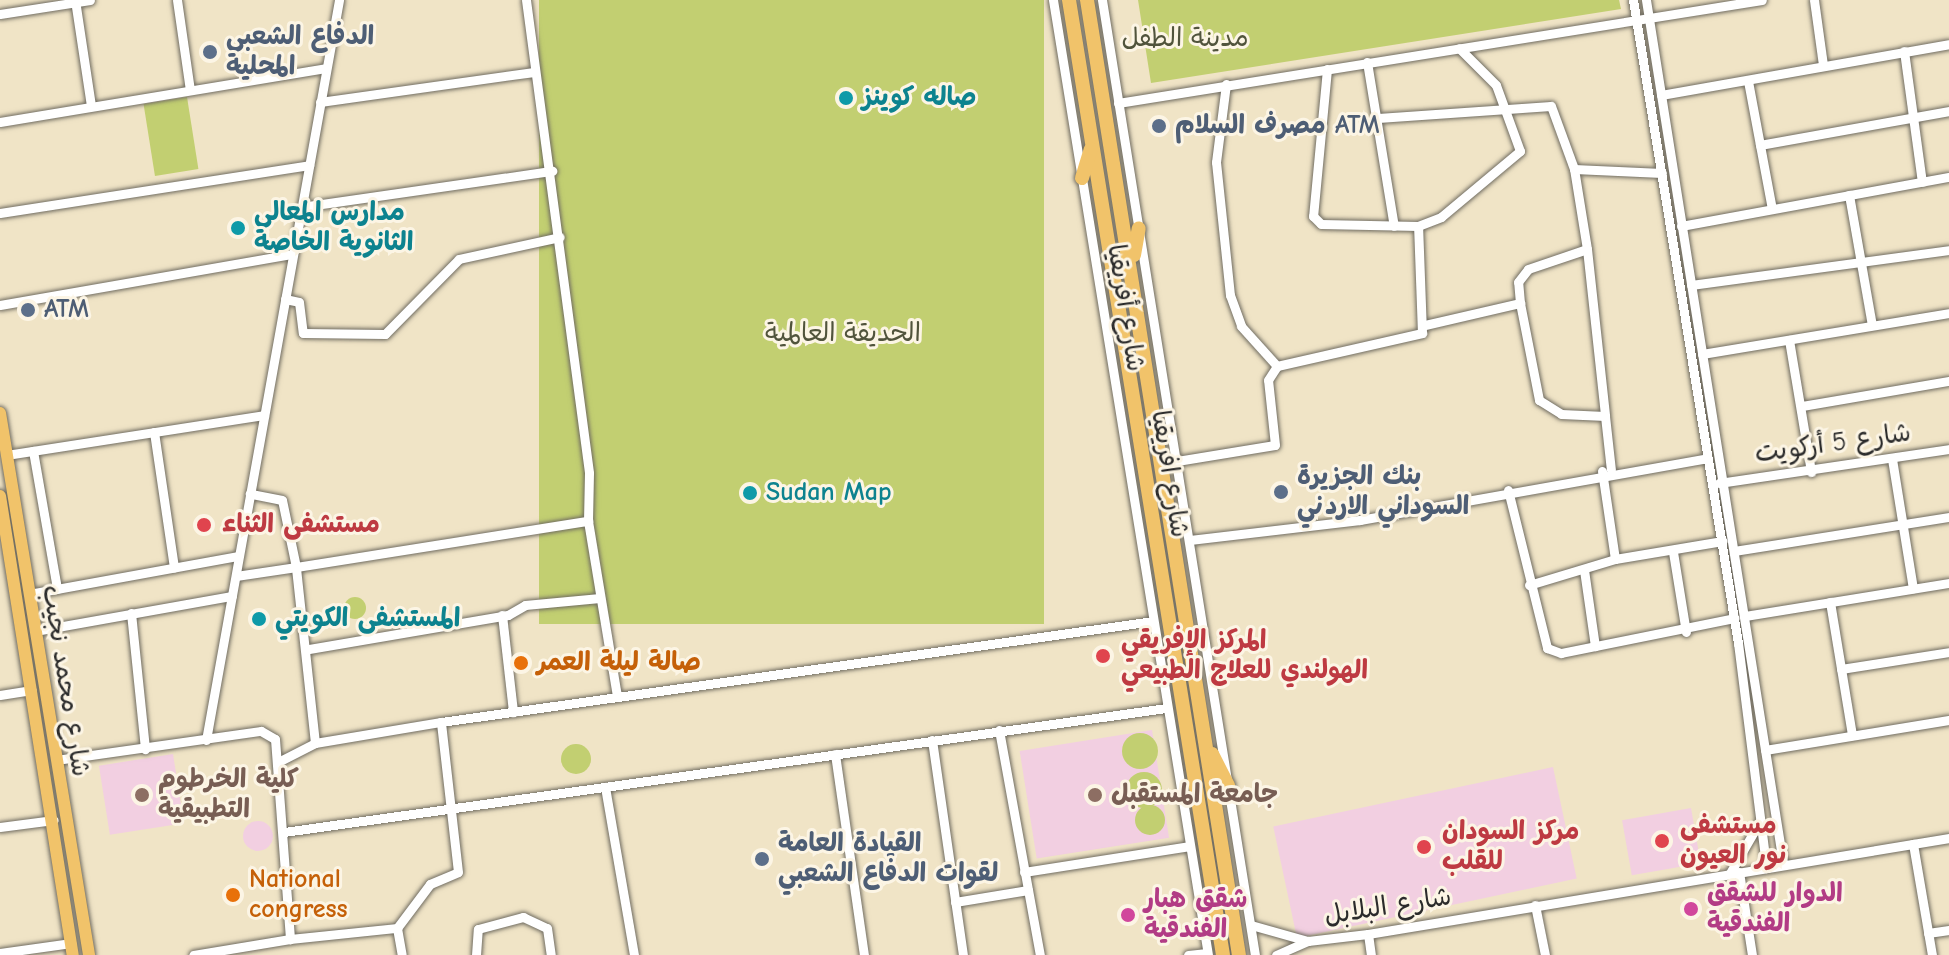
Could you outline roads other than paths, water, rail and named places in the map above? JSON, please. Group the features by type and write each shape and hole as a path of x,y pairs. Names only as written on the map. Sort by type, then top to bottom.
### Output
{"highway":[{"name":"شارع افريقيا","path":"1069,0 1140,447 1169,671 1213,954"},
{"name":"شارع افريقيا","path":"1087,0 1132,267 1239,955"},
{"path":"1082,178 1092,144"},
{"path":"1132,267 1139,228"},
{"path":"1140,447 1157,432"},
{"path":"1143,470 1161,465"},
{"path":"1205,740 1228,786"}],"main road":[{"name":"شارع محمد نجيب","path":"0,413 89,955"},
{"name":"شارع محمد نجيب","path":"0,496 5,559 32,690 72,949"}],"street":[{"path":"0,14 90,0"},
{"path":"177,0 190,90"},
{"path":"206,740 339,0"},
{"path":"526,0 560,237 588,521 617,697"},
{"name":"شارع أفريقيا","path":"1053,0 1153,621 1169,671 1166,708 1213,954"},
{"name":"شارع أفريقيا","path":"1102,0 1255,955"},
{"path":"1633,0 1708,458 1718,483 1734,551 1766,866"},
{"path":"1646,0 1702,354 1722,541 1765,750 1783,863"},
{"path":"1118,103 1762,0"},
{"path":"1814,0 1823,65"},
{"path":"75,1 91,106"},
{"path":"1661,95 1949,44"},
{"path":"1327,69 1313,216 1321,224 1418,226 1518,157 1496,85 1459,48"},
{"path":"1904,51 1922,182"},
{"path":"1367,62 1394,226"},
{"path":"0,122 326,68"},
{"path":"320,102 534,72"},
{"path":"1748,81 1772,209"},
{"path":"1226,84 1216,162 1230,295 1241,326 1277,366"},
{"path":"1378,118 1504,105 1555,109 1574,169 1587,249 1605,416 1606,471 1615,559"},
{"path":"1760,145 1949,111"},
{"path":"0,213 309,165"},
{"path":"1574,169 1662,173"},
{"path":"301,207 552,171"},
{"path":"1681,226 1949,177"},
{"path":"1849,195 1872,325"},
{"path":"1418,226 1425,325"},
{"path":"285,299 299,302 306,334 347,328 385,334 459,259 560,237"},
{"path":"1587,249 1528,269 1518,282 1520,303 1543,407 1605,416"},
{"path":"1691,285 1949,250"},
{"path":"0,305 293,254"},
{"path":"1177,461 1275,445 1268,380 1277,366 1414,338 1425,325 1520,303"},
{"path":"1702,354 1872,325 1948,317"},
{"path":"1789,340 1811,472"},
{"path":"1802,406 1949,381"},
{"path":"6,455 264,415"},
{"path":"154,432 174,568"},
{"name":"شارع 5 أركويت","path":"1718,483 1811,472 1949,449"},
{"path":"33,451 57,589"},
{"path":"1190,540 1360,520 1606,471 1708,458"},
{"path":"1892,459 1913,588"},
{"path":"1508,490 1547,648 1595,646 1686,632 1739,617 1949,583"},
{"path":"250,494 282,500 309,649 315,743"},
{"path":"1734,551 1949,517"},
{"path":"236,576 588,521"},
{"path":"1529,585 1615,559 1673,552 1722,541"},
{"path":"1673,552 1686,632"},
{"path":"29,594 239,556"},
{"path":"1584,570 1595,646"},
{"path":"35,631 232,596"},
{"path":"309,649 502,615 525,605 600,598"},
{"path":"1830,602 1852,735"},
{"path":"131,613 145,749"},
{"path":"502,615 513,712"},
{"path":"280,761 315,743 441,722 1153,621"},
{"path":"1841,669 1949,652"},
{"path":"0,695 32,690"},
{"path":"284,832 1166,708"},
{"path":"1765,750 1949,720"},
{"path":"193,955 290,939 397,928 430,884 458,872 454,808 441,722"},
{"path":"999,730 1040,955"},
{"path":"56,760 261,731 275,739 280,761 290,939"},
{"path":"932,740 963,955"},
{"path":"835,754 864,955"},
{"path":"605,787 634,955"},
{"path":"1752,955 1734,873 1746,857 1762,818"},
{"path":"0,827 54,820"},
{"name":"شارع البلابل","path":"1251,925 1270,936 1308,941 1368,934 1949,838"},
{"path":"1913,844 1932,955"},
{"path":"1024,872 1190,846"},
{"path":"955,902 1028,890"},
{"path":"1535,905 1545,955"},
{"path":"476,955 478,929 523,917 547,928 551,955"},
{"path":"397,928 402,955"},
{"path":"1928,933 1949,930"},
{"path":"1368,934 1371,955"},
{"name":"شارع البلابل","path":"1276,955 1308,941"},
{"path":"0,953 72,949"},
{"path":"1188,955 1213,954"}],"place":[{"name":"الدفاع الشعبي المحلية","path":"210,52"},
{"name":"صاله كوينز","path":"846,98"},
{"name":"مصرف السلام ATM","path":"1159,126"},
{"name":"مدارس المعالي الثانوية الخاصة","path":"238,228"},
{"name":"ATM","path":"28,310"},
{"name":"بنك الجزيرة السوداني الاردني","path":"1281,492"},
{"name":"Sudan Map","path":"750,493"},
{"name":"مستشفى الثناء","path":"204,525"},
{"name":"المستشفى الكويتي","path":"259,619"},
{"name":"المركز الإفريقي الهولندي للعلاج الطبيعي","path":"1103,656"},
{"name":"صالة ليلة العمر","path":"521,663"},
{"name":"كلية الخرطوم التطبيقية","path":"142,795"},
{"name":"جامعة المستقبل","path":"1095,795"},
{"name":"مستشفى نور العيون","path":"1662,841"},
{"name":"مركز السودان للقلب","path":"1424,847"},
{"name":"القيادة العامة لقوات الدفاع الشعبي","path":"762,859"},
{"name":"National congress","path":"233,895"},
{"name":"الدوار للشقق الفندقية","path":"1691,909"},
{"name":"شقق هبار الفندقية","path":"1128,915"}],"park label":[{"name":"مدينة الطفل","path":"1185,39"},
{"name":"الحديقة العالمية","path":"843,334"}]}
